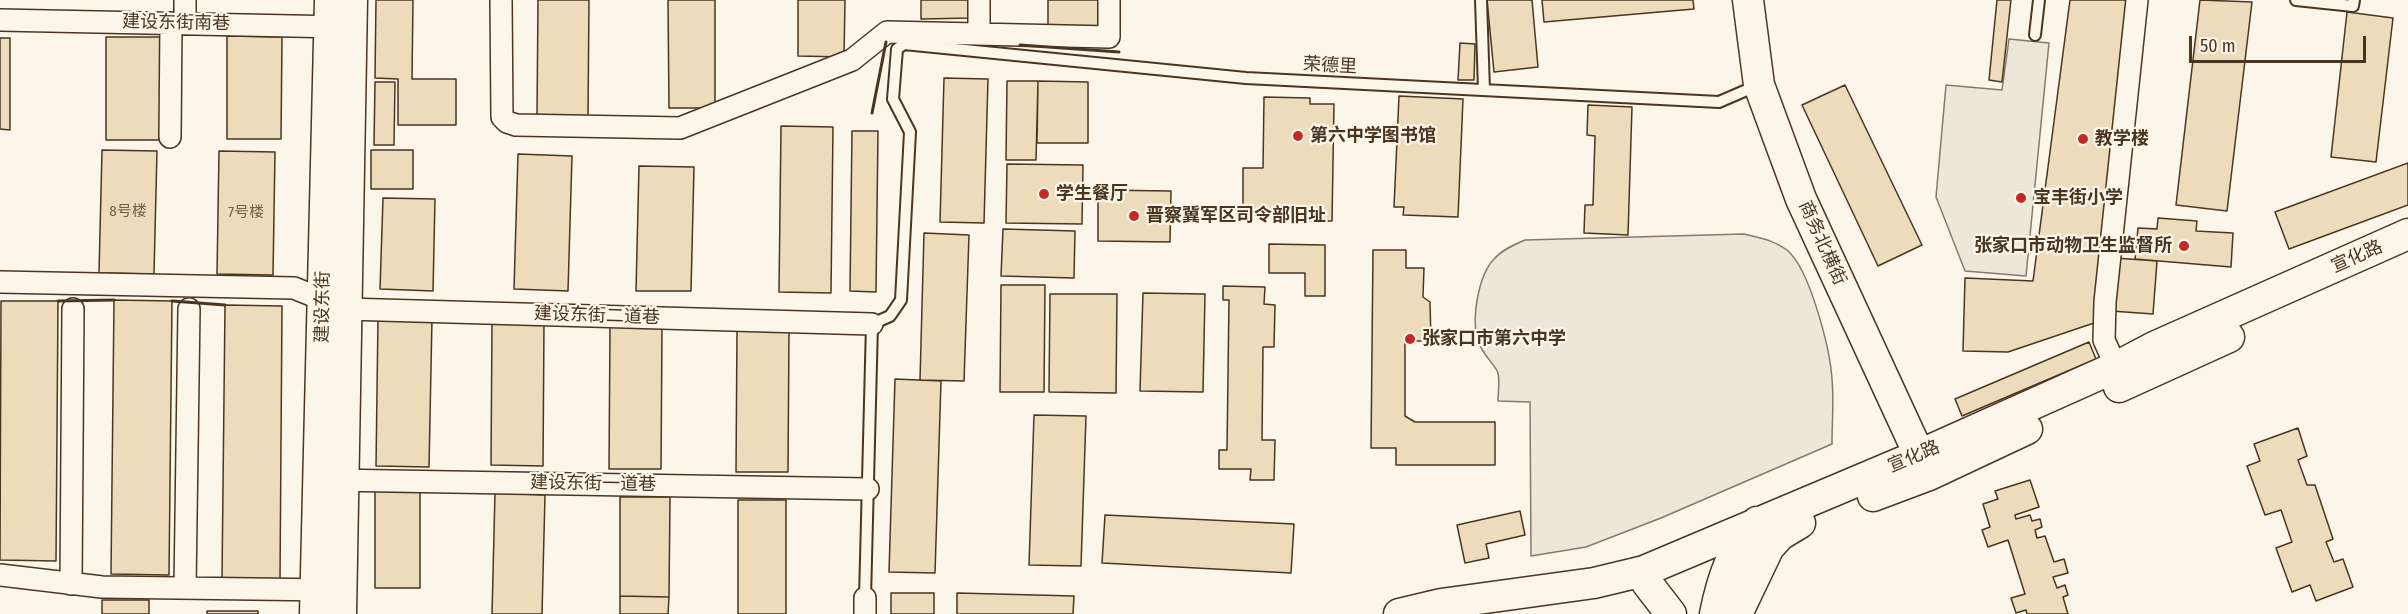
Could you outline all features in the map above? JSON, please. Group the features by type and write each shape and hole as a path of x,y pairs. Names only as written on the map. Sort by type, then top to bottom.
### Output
{"main road":[{"name":"商务北横街","path":"1748,0 1759,84 1801,199 1924,465"},
{"name":"建设东街","path":"328,602 341,13"},
{"name":"宣化路","path":"2120,376 2154,347 2408,234"},
{"name":"宣化路","path":"1490,614 1599,594 1800,523 2120,376 2408,253"},
{"name":"宣化路","path":"1399,614 1441,604 1645,577 1757,522 1924,465"},
{"path":"1715,614 1720,591 1737,547 1757,522"},
{"path":"1737,614 1769,547 1780,535 1800,523"},
{"path":"1645,577 1671,614"}],"street":[{"path":"170,137 178,23 185,0"},
{"path":"501,0 502,117 507,123 516,126 680,128 852,60 886,32 1109,37 1109,0"},
{"path":"979,0 979,34"},
{"path":"2120,376 2104,340 2105,302 2137,0"},
{"name":"建设东街南巷","path":"0,20 178,23 341,13"},
{"name":"建设东街二道巷","path":"0,282 294,288 335,304 872,324"},
{"path":"71,584 73,309"},
{"path":"185,588 189,309"},
{"name":"建设东街一道巷","path":"331,480 868,489"},
{"path":"0,575 102,587 185,588 328,602"}],"lane":[{"path":"1481,0 1484,90"},
{"path":"2035,35 2039,0"},
{"path":"2296,0 2353,6 2354,0"},
{"name":"荣德里","path":"872,324 890,316 901,300 910,132 893,99 897,49 904,44 1246,78 1719,102 1759,84"},
{"path":"865,606 872,324"}],"shaded area":[{"path":"2009,39 2049,43 2026,276 1965,271 1936,197 1946,85 2002,90"},
{"path":"1744,234 1772,242 1787,250 1795,260 1811,291 1823,330 1832,379 1832,444 1661,518 1586,547 1531,556 1530,402 1498,401 1498,373 1477,338 1476,308 1480,286 1488,266 1501,253 1525,240"}],"building":[{"path":"376,0 413,0 412,79 456,79 456,125 398,125 398,79 375,78"},
{"path":"538,0 589,0 588,117 537,117"},
{"path":"668,0 715,0 715,108 669,108"},
{"path":"798,0 845,0 844,57 798,56"},
{"path":"921,0 971,0 971,18 921,19"},
{"path":"1048,0 1098,0 1098,31 1048,30"},
{"path":"1487,0 1532,0 1538,67 1494,72"},
{"path":"1542,0 1693,0 1694,9 1544,22"},
{"path":"1997,0 2011,0 2002,82 1989,80"},
{"name":"教学楼","path":"2070,0 2129,0 2094,323 2008,352 1963,351 1965,278 2033,281"},
{"path":"2200,0 2252,2 2227,211 2176,205"},
{"path":"2347,12 2393,18 2376,162 2331,157"},
{"path":"227,36 282,37 281,139 227,139"},
{"path":"106,37 161,37 161,140 106,140"},
{"path":"0,38 10,38 10,130 0,129"},
{"path":"1460,43 1475,44 1474,80 1458,80"},
{"path":"944,78 988,79 984,223 940,222"},
{"path":"1007,81 1038,81 1036,160 1006,160"},
{"path":"1038,81 1088,82 1088,143 1037,143"},
{"path":"375,82 395,82 394,145 374,145"},
{"path":"1845,85 1922,245 1878,266 1802,105"},
{"path":"1399,96 1463,99 1458,217 1403,215 1404,207 1394,207"},
{"name":"第六中学图书馆","path":"1264,97 1310,98 1310,104 1334,104 1332,221 1302,221 1302,216 1243,215 1243,168 1263,168"},
{"path":"1588,105 1632,107 1628,235 1584,233 1585,205 1593,205 1595,136 1587,135"},
{"path":"781,126 833,127 831,293 779,292"},
{"path":"852,131 878,131 876,292 850,291"},
{"path":"102,150 157,151 154,274 99,273"},
{"path":"371,150 413,150 413,189 371,189"},
{"path":"219,151 275,152 273,275 217,274"},
{"path":"518,154 572,156 568,291 514,289"},
{"path":"2408,163 2408,205 2289,249 2275,212"},
{"name":"学生餐厅","path":"1007,164 1083,165 1082,224 1006,223"},
{"path":"639,166 694,167 691,291 636,291"},
{"name":"晋察冀军区司令部旧址","path":"1098,190 1171,191 1170,242 1098,241"},
{"path":"383,198 435,199 433,291 380,289"},
{"name":"张家口市动物卫生监督所","path":"2158,218 2197,221 2196,231 2233,233 2231,267 2135,259 2138,228 2157,229"},
{"path":"1003,229 1075,231 1074,278 1001,276"},
{"path":"924,233 969,235 964,381 920,380"},
{"path":"1269,244 1325,245 1325,296 1305,296 1305,273 1269,273"},
{"path":"1373,250 1406,250 1406,268 1424,268 1423,297 1430,302 1431,341 1405,341 1405,416 1415,422 1495,422 1495,465 1396,465 1396,448 1371,448"},
{"path":"2115,258 2157,261 2153,314 2111,311"},
{"path":"1001,285 1045,285 1044,392 1000,392"},
{"path":"1223,286 1265,287 1264,304 1275,305 1274,347 1263,347 1262,440 1275,440 1274,480 1250,480 1251,469 1219,469 1219,450 1227,450 1229,300 1223,300"},
{"path":"1143,293 1205,294 1203,392 1140,391"},
{"path":"1050,294 1117,294 1116,393 1049,392"},
{"path":"114,300 172,301 169,575 111,574"},
{"path":"1,301 58,301 56,561 0,560"},
{"path":"225,305 282,306 280,579 222,579"},
{"path":"378,318 432,319 429,467 376,466"},
{"path":"492,323 544,323 543,466 491,465"},
{"path":"610,327 662,328 661,469 609,469"},
{"path":"737,329 789,330 788,472 736,472"},
{"path":"2089,342 2096,359 1962,416 1955,399"},
{"path":"895,379 941,381 935,573 889,572"},
{"path":"1034,415 1086,416 1081,566 1029,565"},
{"path":"2298,428 2307,456 2298,460 2307,485 2315,485 2333,539 2326,542 2334,562 2343,559 2353,587 2316,601 2310,585 2292,592 2276,548 2292,542 2281,510 2265,515 2247,466 2260,461 2254,444"},
{"path":"2030,480 2039,507 2015,515 2016,519 2030,515 2032,521 2040,519 2042,527 2035,530 2037,538 2045,536 2054,562 2064,559 2068,573 2053,577 2057,588 2065,585 2068,595 2063,597 2068,614 2027,614 2026,610 2016,613 2011,598 2025,594 2008,540 1988,547 1982,530 1990,527 1983,504 1998,499 1995,491"},
{"path":"375,489 420,489 420,588 375,588"},
{"path":"495,493 545,495 542,614 492,614"},
{"path":"620,497 670,497 669,597 620,596"},
{"path":"738,500 786,500 786,614 738,614"},
{"path":"1520,511 1525,535 1486,544 1489,558 1465,563 1457,525"},
{"path":"1105,515 1294,524 1291,573 1102,563"},
{"path":"891,593 934,593 934,614 891,614"},
{"path":"957,593 1074,596 1073,614 957,614"},
{"path":"620,596 669,597 668,614 620,614"},
{"path":"102,600 149,600 149,614 102,614"},
{"path":"207,611 258,611 258,614 207,614"}],"wall":[{"path":"872,113 886,42"},
{"path":"1020,45 1119,52"},
{"path":"58,301 114,300"},
{"path":"172,301 225,305"}],"place":[{"name":"第六中学图书馆","path":"1298,136"},
{"name":"教学楼","path":"2083,139"},
{"name":"学生餐厅","path":"1044,194"},
{"name":"宝丰街小学","path":"2021,198"},
{"name":"晋察冀军区司令部旧址","path":"1134,216"},
{"name":"张家口市动物卫生监督所","path":"2184,246"},
{"name":"张家口市第六中学","path":"1410,339"}]}
